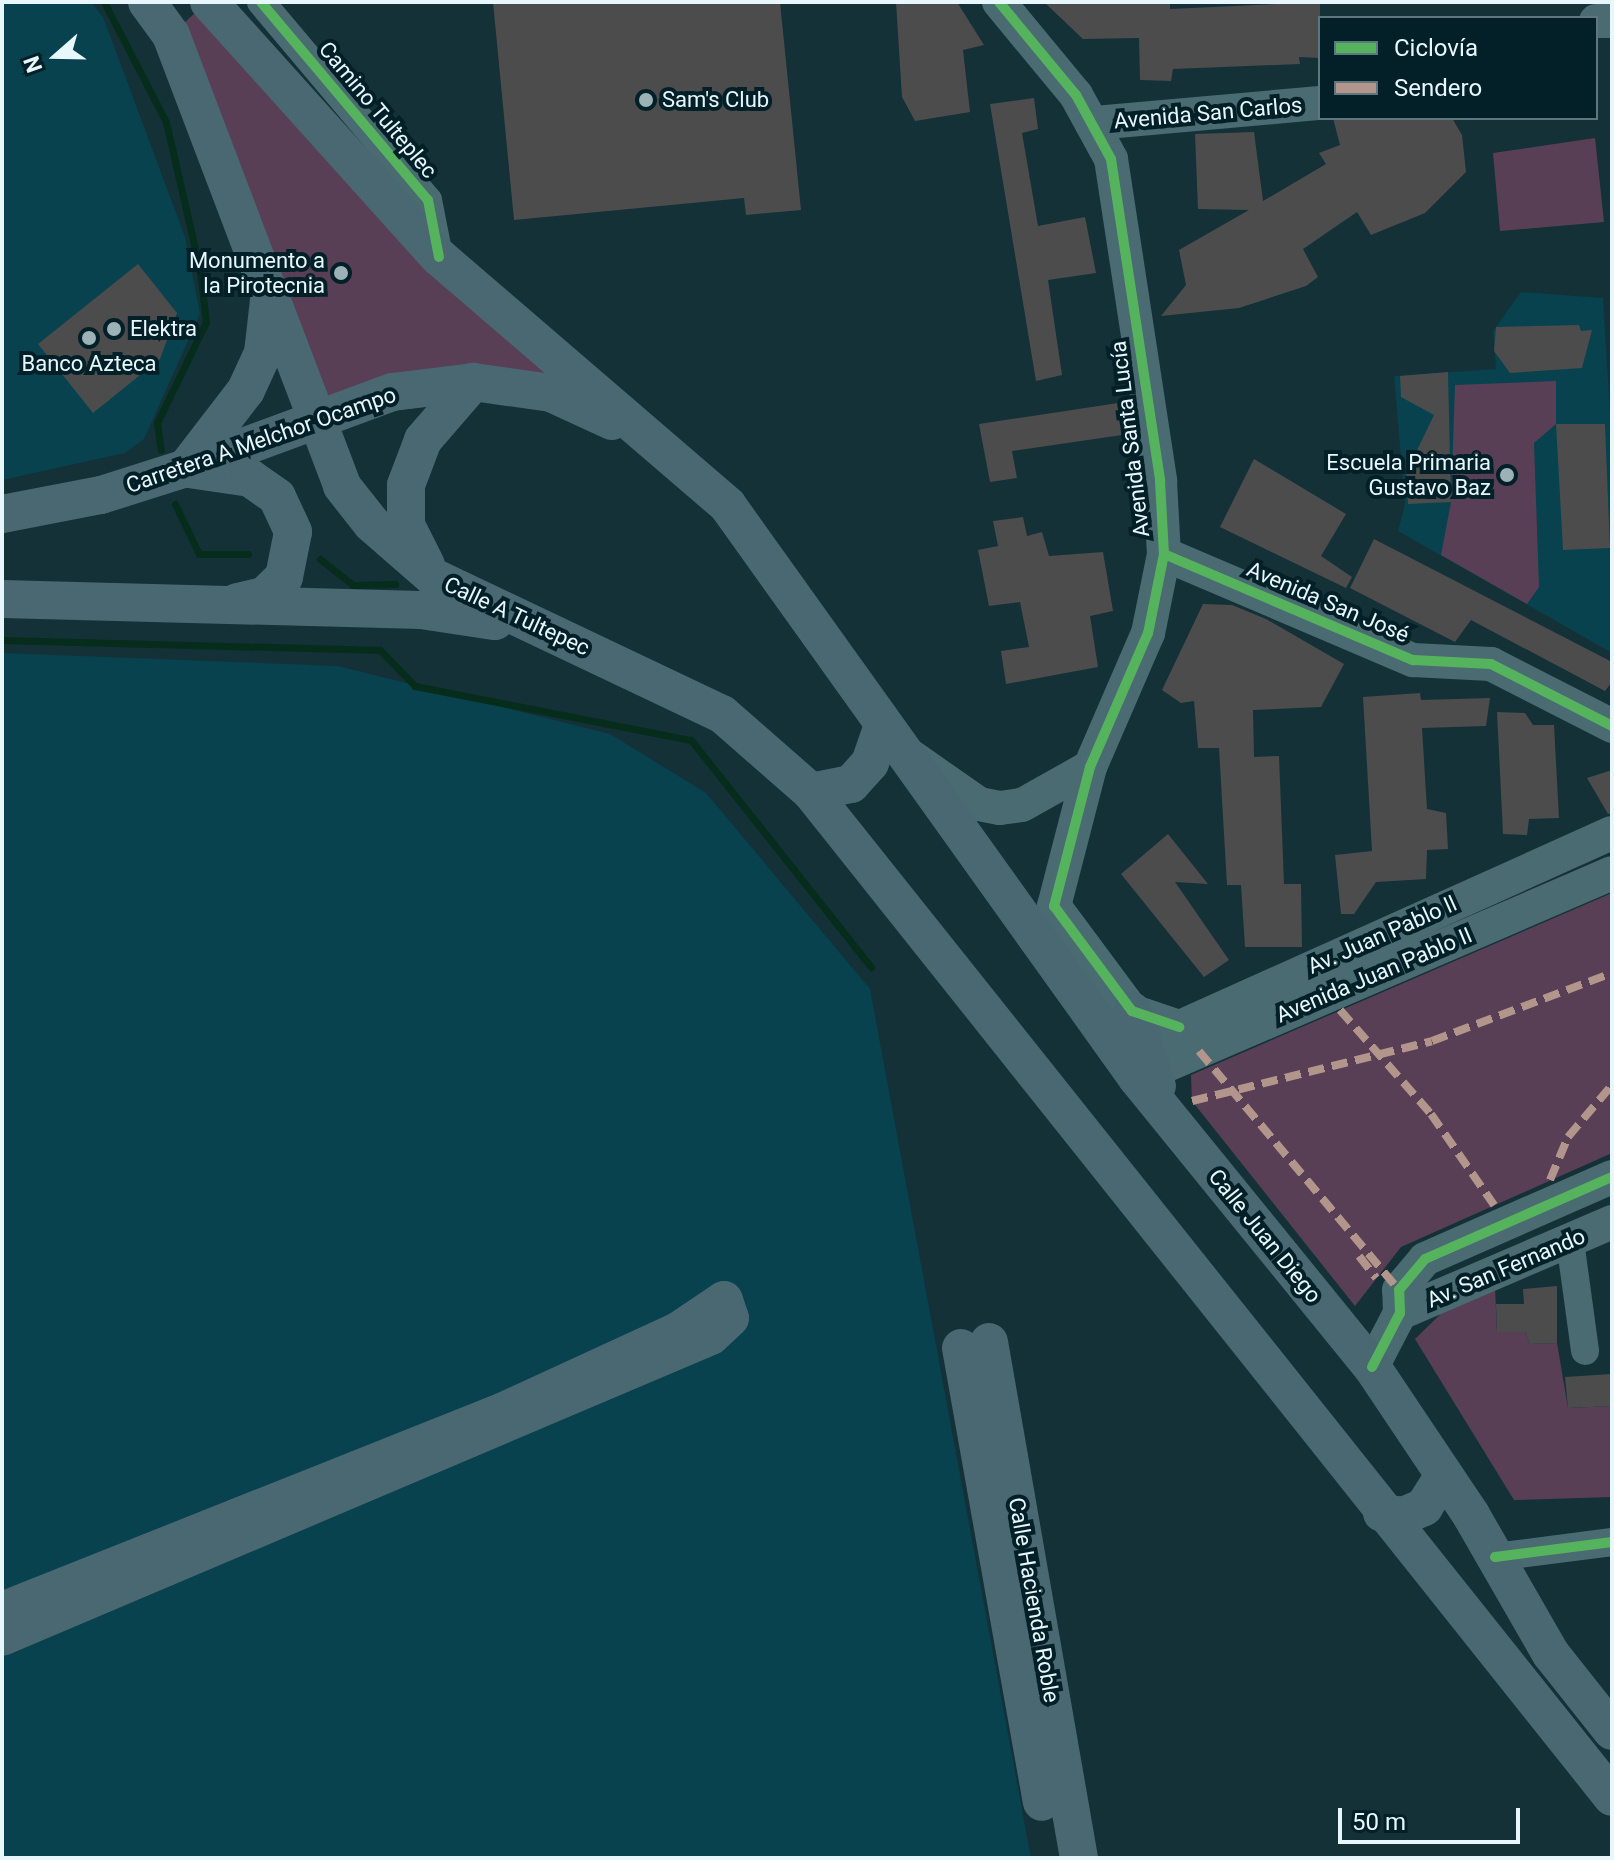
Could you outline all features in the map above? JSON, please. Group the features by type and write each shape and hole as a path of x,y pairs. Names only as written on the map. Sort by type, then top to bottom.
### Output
{"main road":[{"name":"Calle A Tultepec","path":"147,2 171,35 342,486 372,524 433,577 722,714 811,792 967,995 1382,1513"},
{"path":"209,2 439,257 728,506 892,739 1145,1047"},
{"path":"220,605 264,596 284,577 293,532 277,497 250,478 186,468 246,390 263,353 270,293"},
{"path":"433,577 406,525 406,485 423,440 473,382"},
{"name":"Carretera A Melchor Ocampo","path":"2,514 101,495 186,468 393,392 473,382 551,393 655,440"},
{"path":"2,599 421,610 529,625"},
{"path":"811,792 851,784 892,739"},
{"name":"Calle Juan Diego","path":"1145,1047 1168,1115 1372,1367 1471,1515 1551,1654 1612,1731"},
{"path":"2,1611 504,1411 678,1331 724,1300 730,1318 711,1336 2,1637"},
{"name":"Calle Hacienda Roble","path":"1052,1858 975,1345 1079,1858"},
{"path":"1382,1513 1403,1516 1424,1507 1443,1477"},
{"path":"1382,1513 1612,1797"},
{"path":"1419,1556 1423,1538 1435,1524 1471,1515"}],"street":[{"name":"Camino Tulteplec","path":"261,2 428,200 439,257"},
{"name":"Avenida Santa Lucía","path":"999,2 1095,123 1113,174 1152,424 1164,554 1148,633 1090,767 1054,906 1145,1047"},
{"name":"Avenida San Carlos","path":"1095,123 1318,103"},
{"name":"Avenida San José","path":"1164,554 1413,660 1491,664 1612,726"},
{"path":"892,739 979,804 1000,808 1022,805 1090,767"},
{"name":"Av. Juan Pablo ll","path":"1145,1047 1612,833"},
{"name":"Avenida Juan Pablo II","path":"1145,1047 1612,873"},
{"path":"1372,1367 1400,1313 1399,1290 1425,1259 1612,1177"},
{"name":"Av. San Fernando","path":"1400,1313 1612,1222"},
{"path":"1570,1241 1585,1351"},
{"path":"1495,1557 1612,1542"}],"shaded area":[{"path":"2,2 91,2 103,17 185,237 200,314 144,439 125,453 2,480"},
{"path":"207,2 477,297 651,438 551,393 317,419 171,35"},
{"path":"1595,138 1604,222 1500,231 1493,153"},
{"name":"Escuela Primaria Gustavo Baz","path":"1521,292 1603,298 1612,445 1612,653 1398,531 1405,504 1394,376 1496,369 1493,331"},
{"path":"1556,381 1556,424 1534,443 1539,587 1527,604 1441,555 1451,502 1455,385"},
{"path":"2,653 338,666 610,734 706,793 870,989 1031,1858 2,1858"},
{"path":"1612,893 1612,1153 1401,1247 1355,1306 1192,1101 1191,1075"},
{"path":"1495,1288 1497,1332 1525,1332 1530,1344 1557,1343 1568,1408 1612,1406 1612,1497 1514,1500 1415,1339 1456,1299"}],"building":[{"name":"Sam's Club","path":"493,2 780,2 801,210 746,215 744,198 514,220"},
{"path":"896,2 957,2 984,45 963,50 970,112 915,121 902,97"},
{"path":"1044,2 1170,2 1170,9 1320,2 1318,58 1299,57 1300,64 1173,69 1171,81 1140,80 1139,38 1083,39"},
{"path":"1034,98 1038,129 1022,133 1038,226 1085,217 1096,273 1048,280 1062,375 1036,381 990,104"},
{"path":"1334,120 1453,120 1462,135 1466,172 1425,213 1371,235 1357,212 1303,249 1318,277 1306,286 1239,308 1161,316 1186,285 1179,250 1249,210 1198,209 1195,134 1254,132 1263,201 1326,164 1319,153 1340,145"},
{"name":"Elektra","path":"138,264 177,313 160,359 93,413 38,344"},
{"path":"1579,325 1581,331 1592,330 1582,368 1510,373 1494,351 1496,327"},
{"path":"1448,372 1451,502 1408,504 1406,473 1434,415 1401,397 1400,376"},
{"path":"1118,403 1122,435 1012,451 1017,478 990,482 979,424"},
{"path":"1556,424 1605,424 1610,548 1563,550"},
{"path":"1254,459 1346,514 1321,556 1352,577 1346,588 1220,527"},
{"path":"1023,517 1027,536 1042,532 1049,556 1103,552 1113,611 1090,616 1098,667 1006,684 1001,651 1029,647 1020,602 989,606 978,550 998,546 993,521"},
{"path":"1374,539 1612,662 1612,682 1605,691 1471,620 1455,642 1350,588"},
{"path":"1203,604 1232,605 1266,619 1344,664 1321,707 1253,710 1254,757 1279,756 1284,884 1301,884 1302,947 1245,947 1241,885 1227,885 1219,748 1198,748 1194,701 1181,703 1162,690"},
{"path":"1420,693 1421,700 1490,698 1486,726 1422,728 1427,809 1446,813 1448,849 1427,850 1426,879 1376,882 1354,914 1341,914 1335,855 1372,851 1363,697"},
{"path":"1497,712 1525,713 1533,725 1554,725 1559,818 1529,819 1527,835 1503,834"},
{"path":"1612,770 1612,813 1608,814 1587,778"},
{"path":"1168,834 1208,884 1175,882 1229,960 1204,977 1121,874"},
{"path":"1557,1286 1557,1343 1530,1344 1525,1332 1497,1332 1496,1304 1524,1304 1523,1289"},
{"path":"1612,1374 1612,1406 1568,1408 1565,1377"}],"waterway":[{"path":"104,2 166,122 200,271 206,322 157,423 161,450"},
{"path":"175,504 199,554 248,554"},
{"path":"320,559 353,585 395,584"},
{"path":"2,640 380,650 415,686 691,740 871,967"}],"marked path":[{"path":"1192,1101 1432,1041 1612,973"},
{"path":"1340,1010 1431,1114 1494,1205"},
{"path":"1199,1051 1399,1290"},
{"path":"1550,1180 1568,1137 1612,1085"},
{"path":"1359,1256 1376,1278"}],"cycle path":[{"path":"261,2 428,200 439,257"},
{"path":"999,2 1076,95 1111,159 1160,481 1164,554 1148,633 1090,767 1054,906 1132,1011 1179,1027"},
{"path":"1164,554 1413,660 1491,664 1612,726"},
{"path":"1372,1367 1400,1313 1399,1290 1425,1259 1612,1177"},
{"path":"1495,1557 1612,1542"}],"place":[{"name":"Sam's Club","path":"646,100"},
{"name":"Monumento a la Pirotecnia","path":"341,273"},
{"name":"Elektra","path":"114,329"},
{"name":"Banco Azteca","path":"89,338"},
{"name":"Escuela Primaria Gustavo Baz","path":"1507,475"}]}
